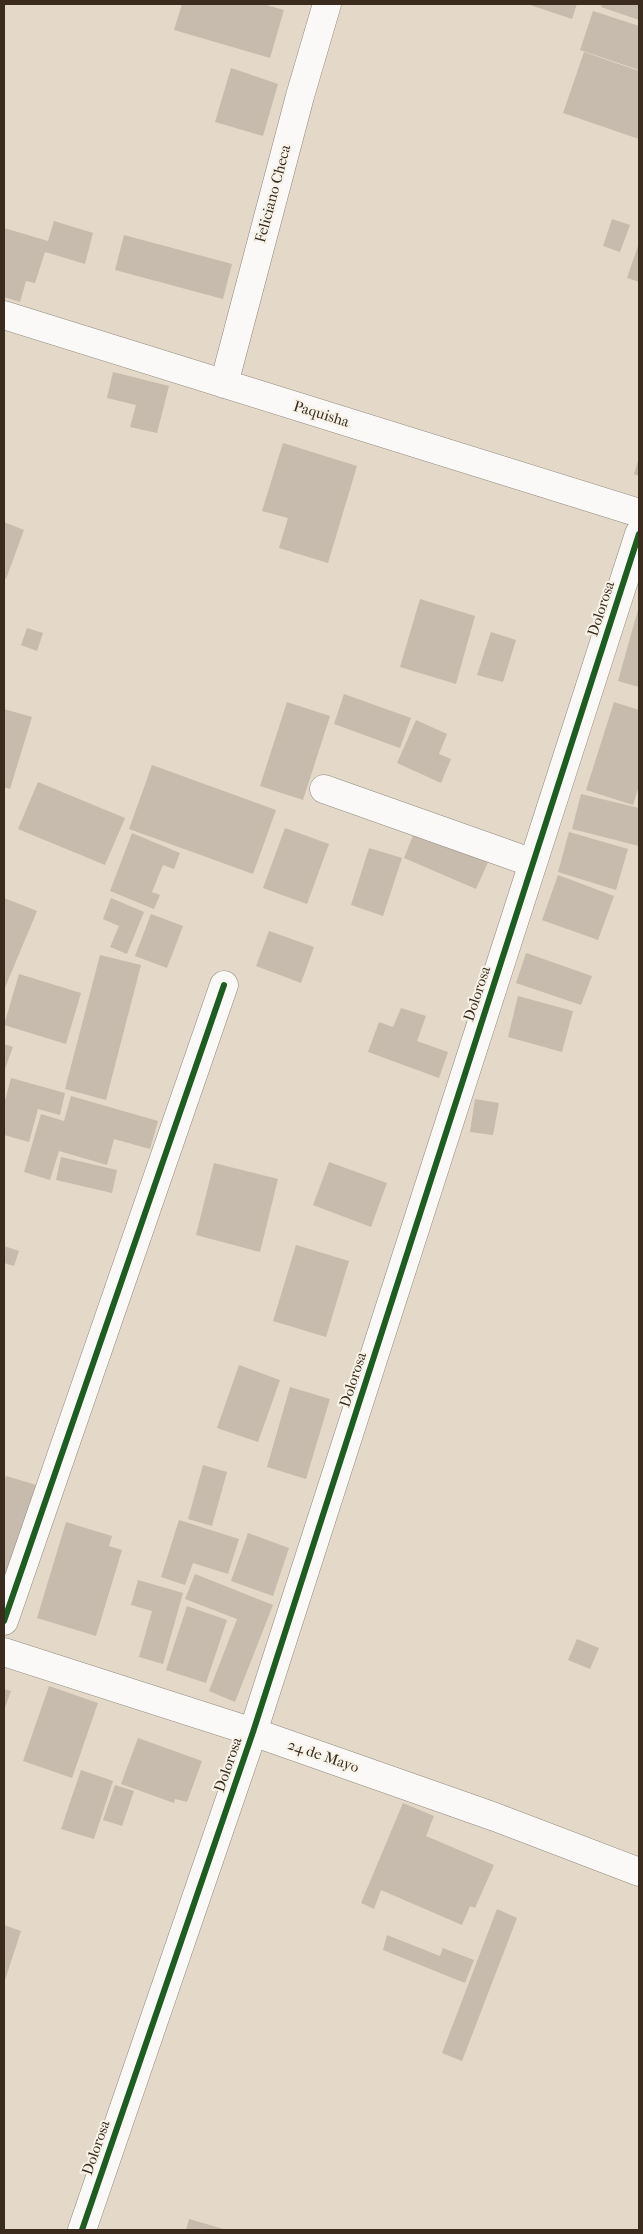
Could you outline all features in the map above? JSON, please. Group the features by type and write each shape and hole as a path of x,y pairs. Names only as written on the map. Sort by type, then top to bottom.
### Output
{"street":[{"name":"Feliciano Checa","path":"224,384 297,106 327,4"},
{"name":"Paquisha","path":"4,315 639,513"},
{"name":"Dolorosa","path":"82,2230 253,1732 639,534"},
{"path":"324,789 533,863"},
{"path":"4,1621 224,985"},
{"name":"24 de Mayo","path":"4,1652 253,1732 495,1817 639,1872"}],"building":[{"path":"182,4 263,4 284,10 270,58 174,30"},
{"path":"527,4 577,4 572,19"},
{"path":"602,4 639,4 639,20 601,7"},
{"path":"593,11 639,26 639,70 580,50"},
{"path":"584,52 639,71 639,139 563,113"},
{"path":"231,68 278,84 263,136 215,122"},
{"path":"612,219 630,225 620,252 603,246"},
{"path":"54,221 93,233 85,264 45,252 35,283 26,281 20,302 4,297 4,228 48,241"},
{"path":"124,235 232,264 223,299 115,270"},
{"path":"639,243 639,282 627,278"},
{"path":"113,372 169,386 157,433 130,427 136,405 107,398"},
{"path":"283,443 357,466 328,563 279,548 288,518 262,511"},
{"path":"639,458 639,476 634,474"},
{"path":"4,522 24,530 6,579 4,578"},
{"path":"420,599 475,616 456,684 400,667"},
{"path":"639,606 639,687 618,681"},
{"path":"27,628 43,633 37,651 21,645"},
{"path":"491,632 516,640 503,682 477,675"},
{"path":"344,694 411,718 400,748 334,724"},
{"path":"287,702 330,716 303,800 260,786"},
{"path":"614,702 639,710 639,786 633,805 586,790"},
{"path":"4,709 32,717 10,789 4,787"},
{"path":"416,720 447,734 439,754 451,759 441,783 397,763"},
{"path":"152,765 276,810 253,874 129,829"},
{"path":"38,782 125,818 105,865 18,829"},
{"path":"581,794 639,808 639,846 572,829"},
{"path":"285,828 329,844 307,904 263,888"},
{"path":"416,828 489,860 476,889 404,858"},
{"path":"569,832 628,849 616,890 558,872"},
{"path":"132,833 180,853 174,869 163,865 152,892 160,895 154,909 110,891"},
{"path":"369,848 402,858 383,916 351,905"},
{"path":"558,875 614,896 598,940 542,920"},
{"path":"4,898 37,911 4,990"},
{"path":"111,898 144,912 127,954 110,947 119,926 103,919"},
{"path":"151,914 183,926 167,968 135,956"},
{"path":"269,931 314,947 301,983 256,966"},
{"path":"526,953 592,976 581,1005 516,983"},
{"path":"100,955 141,965 106,1100 65,1089"},
{"path":"19,974 81,993 66,1044 4,1025"},
{"path":"518,996 573,1011 562,1052 508,1037"},
{"path":"401,1008 426,1016 417,1041 448,1052 439,1078 368,1052 379,1022 393,1027"},
{"path":"4,1044 13,1047 4,1072"},
{"path":"11,1078 65,1093 60,1115 38,1109 29,1142 4,1135 4,1104"},
{"path":"71,1096 158,1121 150,1149 114,1139 107,1165 59,1151 50,1180 24,1172 41,1114 64,1121"},
{"path":"475,1099 499,1103 493,1135 470,1132"},
{"path":"61,1157 117,1170 112,1193 56,1180"},
{"path":"329,1162 387,1183 371,1227 313,1205"},
{"path":"214,1163 278,1179 260,1252 196,1235"},
{"path":"296,1245 349,1261 326,1337 273,1321"},
{"path":"4,1246 19,1251 14,1266 4,1263"},
{"path":"239,1365 280,1380 258,1442 217,1428"},
{"path":"290,1387 330,1399 306,1479 267,1467"},
{"path":"203,1465 227,1472 212,1526 188,1519"},
{"path":"6,1476 40,1486 4,1610 4,1483"},
{"path":"179,1520 239,1539 228,1574 193,1563 185,1585 161,1577"},
{"path":"66,1522 112,1536 109,1546 122,1550 96,1636 37,1618"},
{"path":"248,1533 289,1548 273,1596 231,1581"},
{"path":"195,1574 273,1605 235,1702 209,1691 237,1619 185,1599"},
{"path":"138,1580 183,1593 163,1664 139,1657 152,1611 131,1605"},
{"path":"187,1606 227,1620 206,1683 166,1670"},
{"path":"577,1639 599,1648 590,1669 568,1660"},
{"path":"49,1686 98,1703 72,1778 23,1761"},
{"path":"4,1689 11,1691 4,1710"},
{"path":"138,1738 202,1761 187,1802 175,1799 174,1803 121,1784"},
{"path":"81,1770 113,1781 94,1839 61,1829"},
{"path":"115,1785 134,1791 122,1826 103,1820"},
{"path":"403,1803 434,1816 426,1836 494,1865 475,1908 470,1906 462,1925 381,1890 374,1909 361,1903"},
{"path":"497,1909 517,1918 462,2061 442,2053"},
{"path":"4,1925 21,1931 4,1983"},
{"path":"387,1935 440,1956 443,1948 474,1960 465,1983 383,1950"},
{"path":"189,2219 227,2230 186,2230"}],"cycle path":[{"path":"82,2230 253,1732 639,534"},
{"path":"4,1621 224,985"}]}
